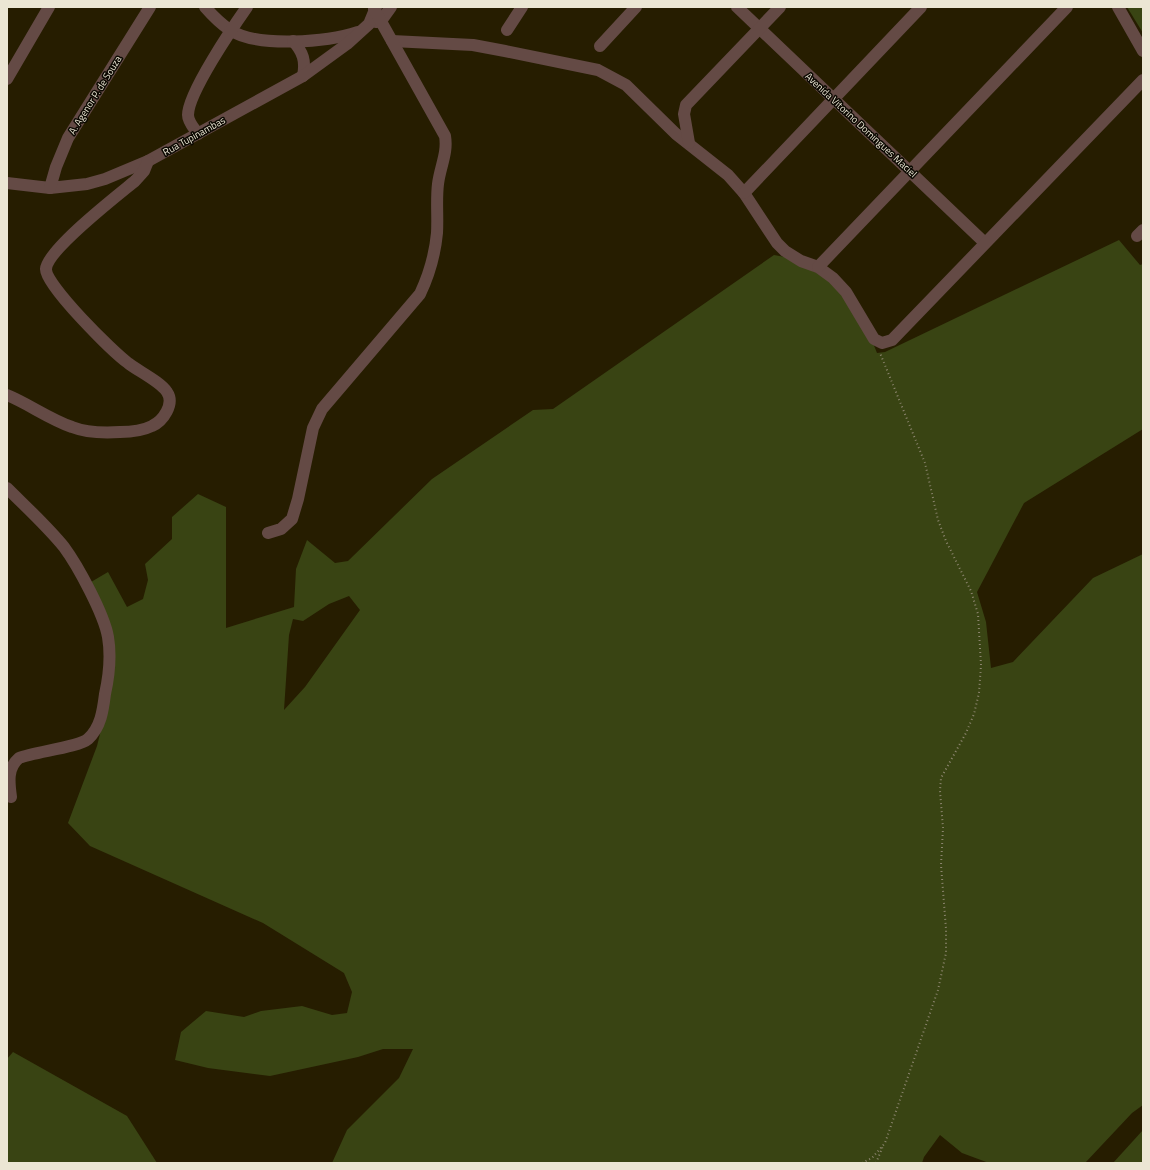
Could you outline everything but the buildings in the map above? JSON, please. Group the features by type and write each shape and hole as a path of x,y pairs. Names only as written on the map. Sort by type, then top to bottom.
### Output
{"street":[{"path":"7,79 49,7"},
{"name":"A. Agenor P. de Souza","path":"50,188 56,167 68,138 150,7"},
{"path":"205,7 230,31 266,40 293,42 339,37 381,21 391,7"},
{"path":"198,134 189,121 189,105 193,94 230,31 247,7"},
{"path":"507,30 522,7"},
{"path":"600,46 636,7"},
{"name":"Avenida Vitorino Domingues Maciel","path":"737,7 985,243"},
{"path":"689,143 684,114 686,105 780,7"},
{"path":"744,193 921,7"},
{"path":"818,267 1067,7"},
{"path":"1118,7 1143,51"},
{"path":"268,533 287,526 292,519 298,499 313,428 322,409 420,294 427,280 434,254 437,232 438,183 446,151 445,136 375,8"},
{"path":"365,27 375,8"},
{"name":"Rua Tupinambas","path":"7,183 50,188 87,184 105,179 148,161 303,76 347,44 365,27"},
{"path":"392,41 473,45 598,70 626,85 676,134 728,175 744,193 781,247 801,261 818,267 833,278 846,292 874,339 882,343 892,340 1143,80"},
{"path":"293,42 300,49 304,58 305,66 303,76"},
{"path":"7,395 27,403 72,427 100,433 130,432 148,428 157,424 163,417 170,402 166,390 127,362 89,326 53,287 47,278 46,269 54,251 135,181 144,171 148,161"},
{"path":"7,488 64,547 75,565 102,620 108,635 109,649 108,683 101,717 95,731 88,740 78,744 19,758 14,762 10,770 11,797"}],"path":[{"path":"874,339 925,463 938,520 946,541 971,591 978,614 981,665 979,694 974,714 966,733 941,778 940,791 943,828 941,865 946,929 946,953 938,990 885,1143 876,1163"},
{"path":"862,1163 872,1158 885,1143"}],"green space":[{"path":"1127,7 1143,7 1143,33"},
{"path":"1119,240 1140,265 1143,264 1143,429 1024,503 977,592 986,622 991,668 1013,662 1093,578 1143,554 1143,1105 1132,1113 1085,1163 989,1163 962,1153 940,1135 924,1157 922,1163 332,1163 347,1130 399,1078 413,1049 383,1049 358,1057 270,1076 208,1068 175,1060 181,1032 206,1011 244,1017 261,1011 302,1006 332,1015 347,1013 352,992 344,973 263,923 90,846 68,823 97,746 109,698 115,650 109,623 91,582 108,572 127,607 143,599 148,580 145,564 172,539 172,517 198,494 226,507 226,628 294,607 296,569 307,540 335,563 348,561 432,479 533,410 553,409 774,255 785,257 833,281 871,338 877,353 885,352","holes":["349,596 360,610 305,687 284,710 289,635 293,619 303,621 329,604"]},
{"path":"13,1052 127,1116 157,1163 7,1163 7,1059"},
{"path":"1143,1130 1143,1163 1113,1163"}]}
